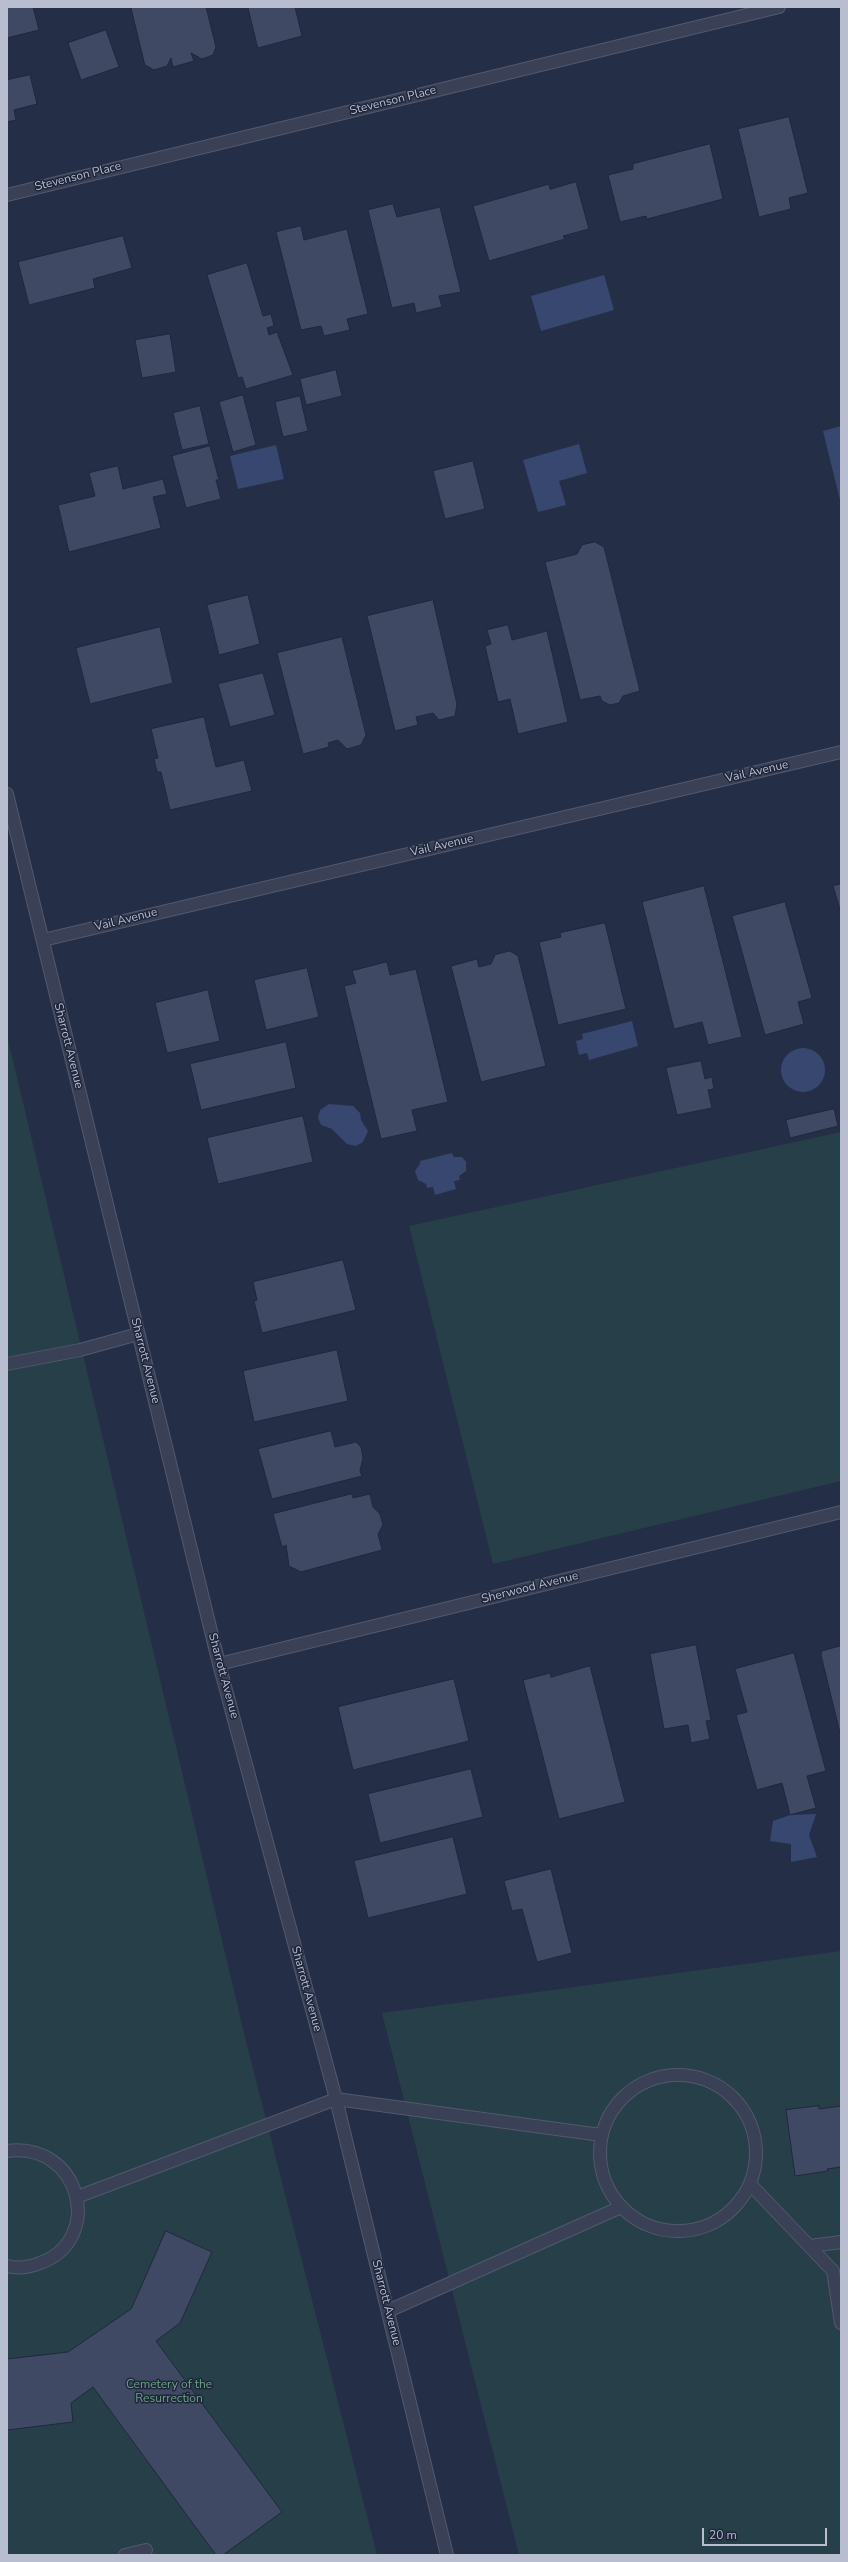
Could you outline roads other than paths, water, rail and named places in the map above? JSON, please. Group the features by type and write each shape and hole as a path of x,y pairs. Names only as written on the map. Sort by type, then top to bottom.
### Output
{"street":[{"name":"Stevenson Place","path":"7,195 779,7"},
{"name":"Vail Avenue","path":"43,940 841,752"},
{"name":"Sharrott Avenue","path":"7,794 219,1664 336,2099 447,2555"},
{"path":"7,1364 80,1350 138,1334"},
{"name":"Sherwood Avenue","path":"219,1664 841,1512"},
{"path":"677,2075 702,2079 726,2091 744,2110 754,2133 757,2159 750,2184 732,2210 716,2222 692,2230 666,2231 642,2222 621,2207 607,2186 602,2167 602,2135 612,2112 629,2092 651,2080 677,2075"},
{"path":"77,2197 336,2099 602,2135"},
{"path":"7,2151 21,2149 40,2153 57,2163 70,2178 77,2197 78,2214 73,2233 63,2249 47,2260 29,2267 7,2266"},
{"path":"750,2184 833,2271 841,2323"},
{"path":"388,2311 621,2207"},
{"path":"810,2246 841,2242"},
{"path":"125,2555 146,2550"}],"water":[{"path":"604,275 614,310 541,331 531,296"},
{"path":"841,426 841,504 823,431"},
{"path":"579,444 587,473 559,481 566,505 538,512 523,460"},
{"path":"276,445 284,479 238,489 230,456"},
{"path":"632,1021 638,1046 589,1060 587,1053 579,1055 576,1041 583,1039 582,1034"},
{"path":"799,1048 807,1048 812,1049 819,1054 824,1061 824,1079 819,1086 812,1091 799,1092 791,1089 784,1082 781,1074 781,1066 784,1058 791,1051"},
{"path":"329,1104 353,1106 360,1113 361,1120 368,1131 363,1142 356,1146 347,1144 332,1129 321,1125 318,1118 320,1110"},
{"path":"452,1153 454,1157 462,1157 466,1162 466,1171 459,1176 460,1180 454,1181 456,1189 435,1195 433,1187 427,1188 426,1184 418,1180 415,1171 420,1164 420,1161"},
{"path":"816,1814 809,1835 817,1857 791,1862 791,1844 770,1841 773,1821 790,1815"}],"park label":[{"name":"Cemetery of the Resurrection","path":"169,2392"}]}
